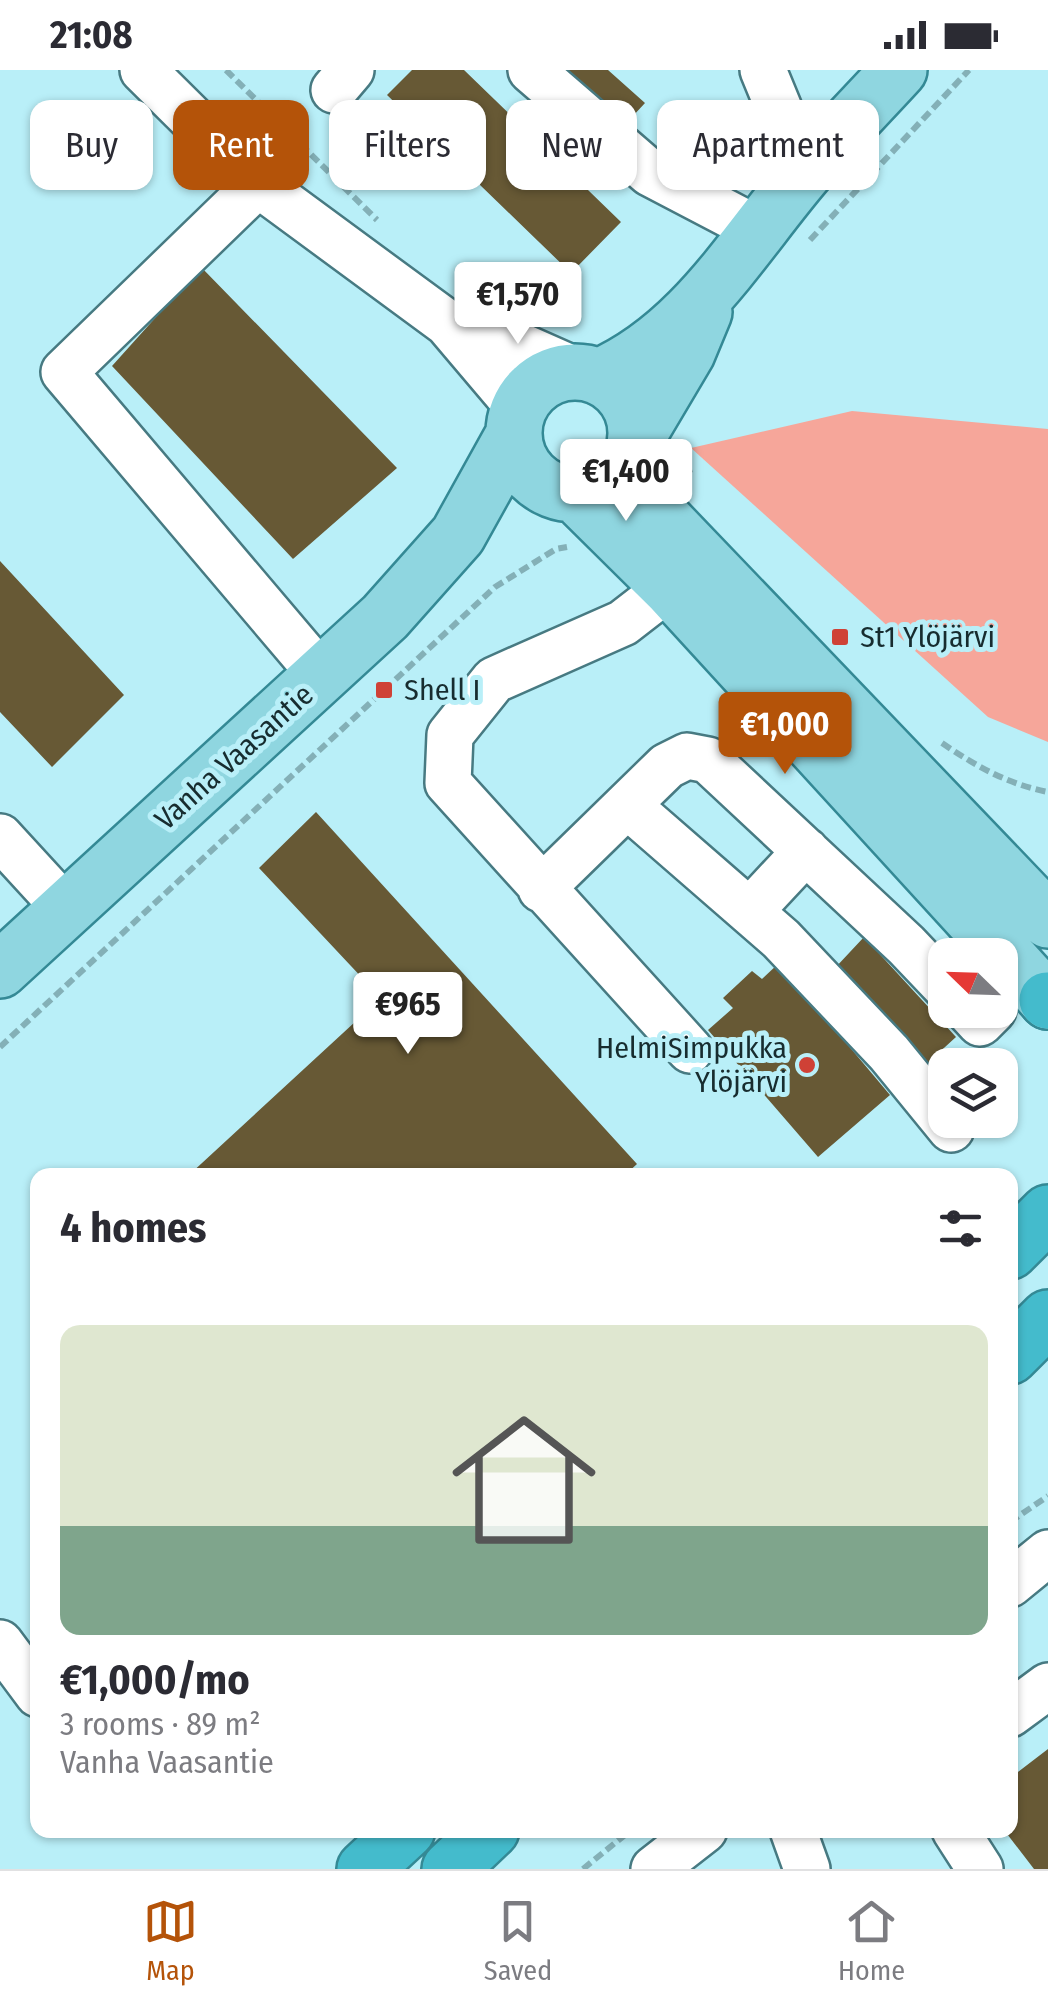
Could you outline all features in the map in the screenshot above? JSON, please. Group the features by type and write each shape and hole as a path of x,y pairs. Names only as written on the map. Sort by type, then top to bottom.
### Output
{"highway":[{"path":"1018,1243 1048,1213"},
{"path":"365,1869 399,1838"},
{"path":"450,1869 483,1838"}],"main road":[{"path":"871,100 899,70"},
{"path":"799,190 781,239 626,365 591,375 556,375 540,383 516,421 517,454 525,469 562,492 644,530 1048,920"},
{"path":"644,530 648,448 713,291"},
{"path":"591,375 625,398 648,448"},
{"name":"Vanha Vaasantie","path":"0,970 385,617 458,535 516,421"},
{"path":"562,492 607,485 648,448"},
{"name":"Vanha Vaasantie","path":"458,535 520,497 562,492"},
{"path":"687,574 955,901 1027,999"}],"street":[{"path":"143,70 173,100"},
{"path":"532,70 650,173 781,239"},
{"path":"763,70 775,100"},
{"path":"252,190 64,372 322,676"},
{"path":"266,190 447,323 516,421"},
{"path":"447,323 480,328 591,375"},
{"path":"687,574 622,624 494,680 450,735 448,783 690,1050"},
{"path":"541,888 667,766 687,756 708,760 928,968"},
{"path":"627,804 781,939 888,1052 928,1102"},
{"path":"0,837 67,910"},
{"path":"750,911 806,851"},
{"path":"906,944 994,865"},
{"path":"1018,1578 1048,1554"},
{"path":"0,1644 30,1683"},
{"path":"1018,1708 1048,1686"},
{"path":"654,1869 694,1838"},
{"path":"796,1838 807,1869"},
{"path":"959,1838 980,1869"}],"path":[{"path":"226,70 385,228"},
{"path":"781,239 968,70"},
{"path":"0,1047 496,587 556,548 584,544 606,558 696,486 682,458 648,448"},
{"path":"941,742 982,770 1048,792"},
{"path":"1018,1517 1048,1496"},
{"path":"583,1869 622,1838"}],"shaded area":[{"path":"852,411 1048,429 1048,742 988,717 691,448"}],"building":[{"path":"412,70 464,70 506,111 506,190 588,190 621,222 571,273 485,190 486,100 392,100 387,95"},
{"path":"554,70 608,70 645,103 637,112 637,100 587,100"},
{"path":"201,267 397,468 293,559 112,366"},
{"path":"0,561 124,695 52,767 0,712"},
{"path":"316,812 637,1164 633,1168 197,1168 381,998 259,868"},
{"path":"864,937 928,1007 928,1028 948,1028 956,1037 944,1048 928,1048 928,1063 922,1068 835,968"},
{"path":"779,963 890,1095 818,1157 708,1030 733,1008 723,998 752,971 762,979"},
{"path":"1048,1749 1048,1869 1034,1869 1010,1838 1018,1838 1018,1772"}],"place":[{"name":"St1 Ylöjärvi","path":"840,637"},
{"name":"Shell I","path":"384,690"},
{"name":"HelmiSimpukka Ylöjärvi","path":"807,1065"}]}
